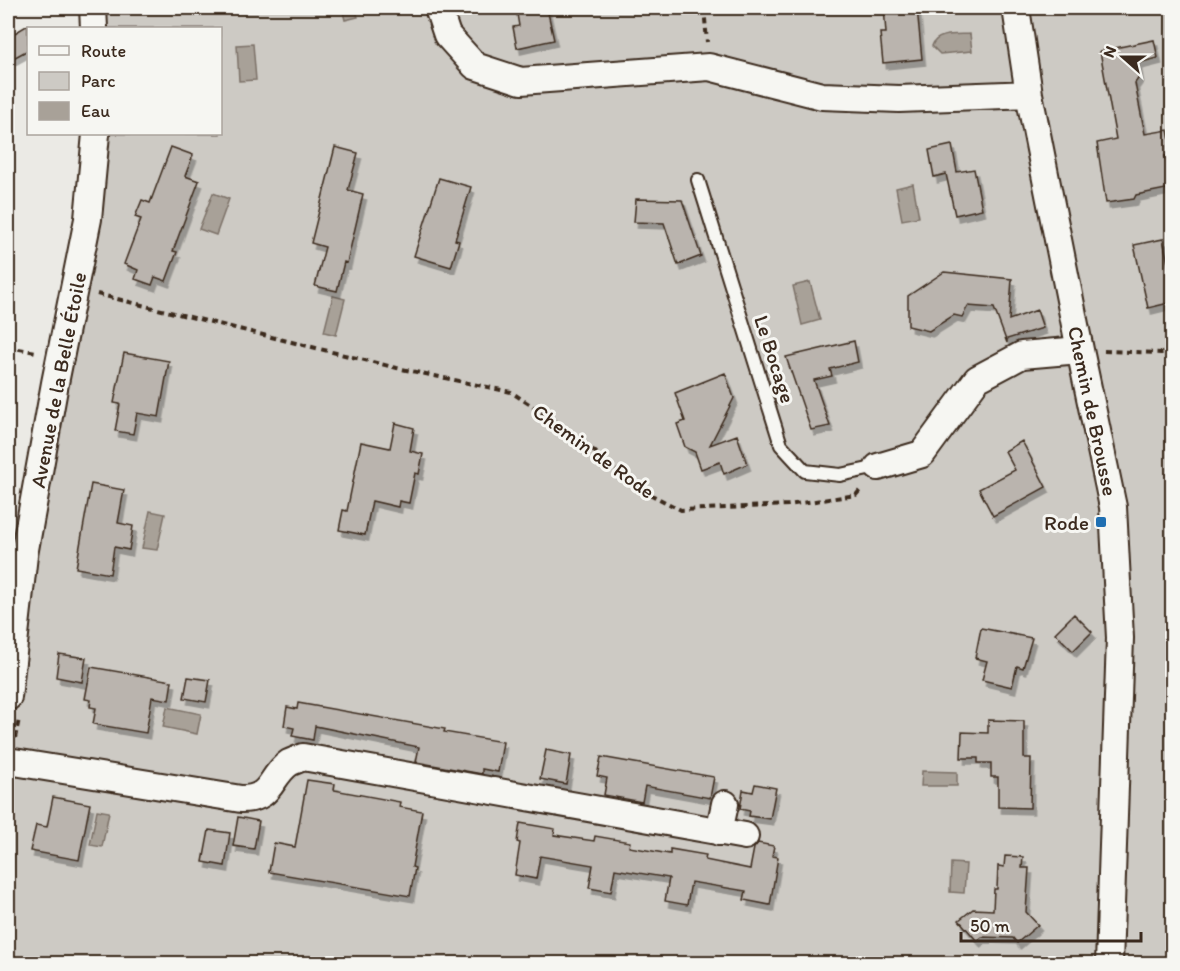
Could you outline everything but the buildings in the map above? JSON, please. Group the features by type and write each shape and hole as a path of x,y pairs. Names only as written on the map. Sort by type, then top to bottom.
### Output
{"street":[{"path":"93,8 94,27"},
{"path":"438,8 447,35 475,66 520,81 709,67 822,96 899,99 1029,94"},
{"name":"Chemin de Brousse","path":"1016,8 1029,94 1113,507 1120,638 1109,963"},
{"name":"Avenue de la Belle Étoile","path":"8,697 24,555 88,219 96,135"},
{"path":"878,467 922,454 977,379 1022,356 1080,350"},
{"path":"8,761 253,799 269,790 288,764 303,758 745,836"},
{"path":"719,832 725,804"}],"lane":[{"name":"Le Bocage","path":"698,180 782,445 805,471 840,475 878,467"}],"path":[{"path":"704,8 709,67"},
{"name":"Chemin de Rode","path":"75,290 153,307 397,368 512,392 574,434 638,488 681,510 788,505 856,495 878,467"},
{"path":"8,347 37,352"},
{"path":"1080,350 1161,353 1173,351"}],"green space":[{"path":"93,8 1172,8 1172,963 8,964 8,697 96,135 222,135 222,27 94,27"}],"water":[{"path":"342,8 355,8 358,17 345,20"},
{"path":"970,34 972,51 940,54 932,46 942,36"},
{"path":"253,44 256,80 239,81 237,45"},
{"path":"913,184 919,217 902,220 896,188"},
{"path":"213,193 229,199 216,235 199,229"},
{"path":"810,282 820,320 802,325 793,286"},
{"path":"333,296 345,299 336,335 324,332"},
{"path":"150,511 165,514 157,550 142,548"},
{"path":"167,707 201,714 197,734 163,727"},
{"path":"922,771 957,772 957,786 921,786"},
{"path":"97,810 109,812 102,847 90,845"},
{"path":"951,863 966,864 964,893 950,892"}],"place":[{"name":"Rode","path":"1101,522"}]}
